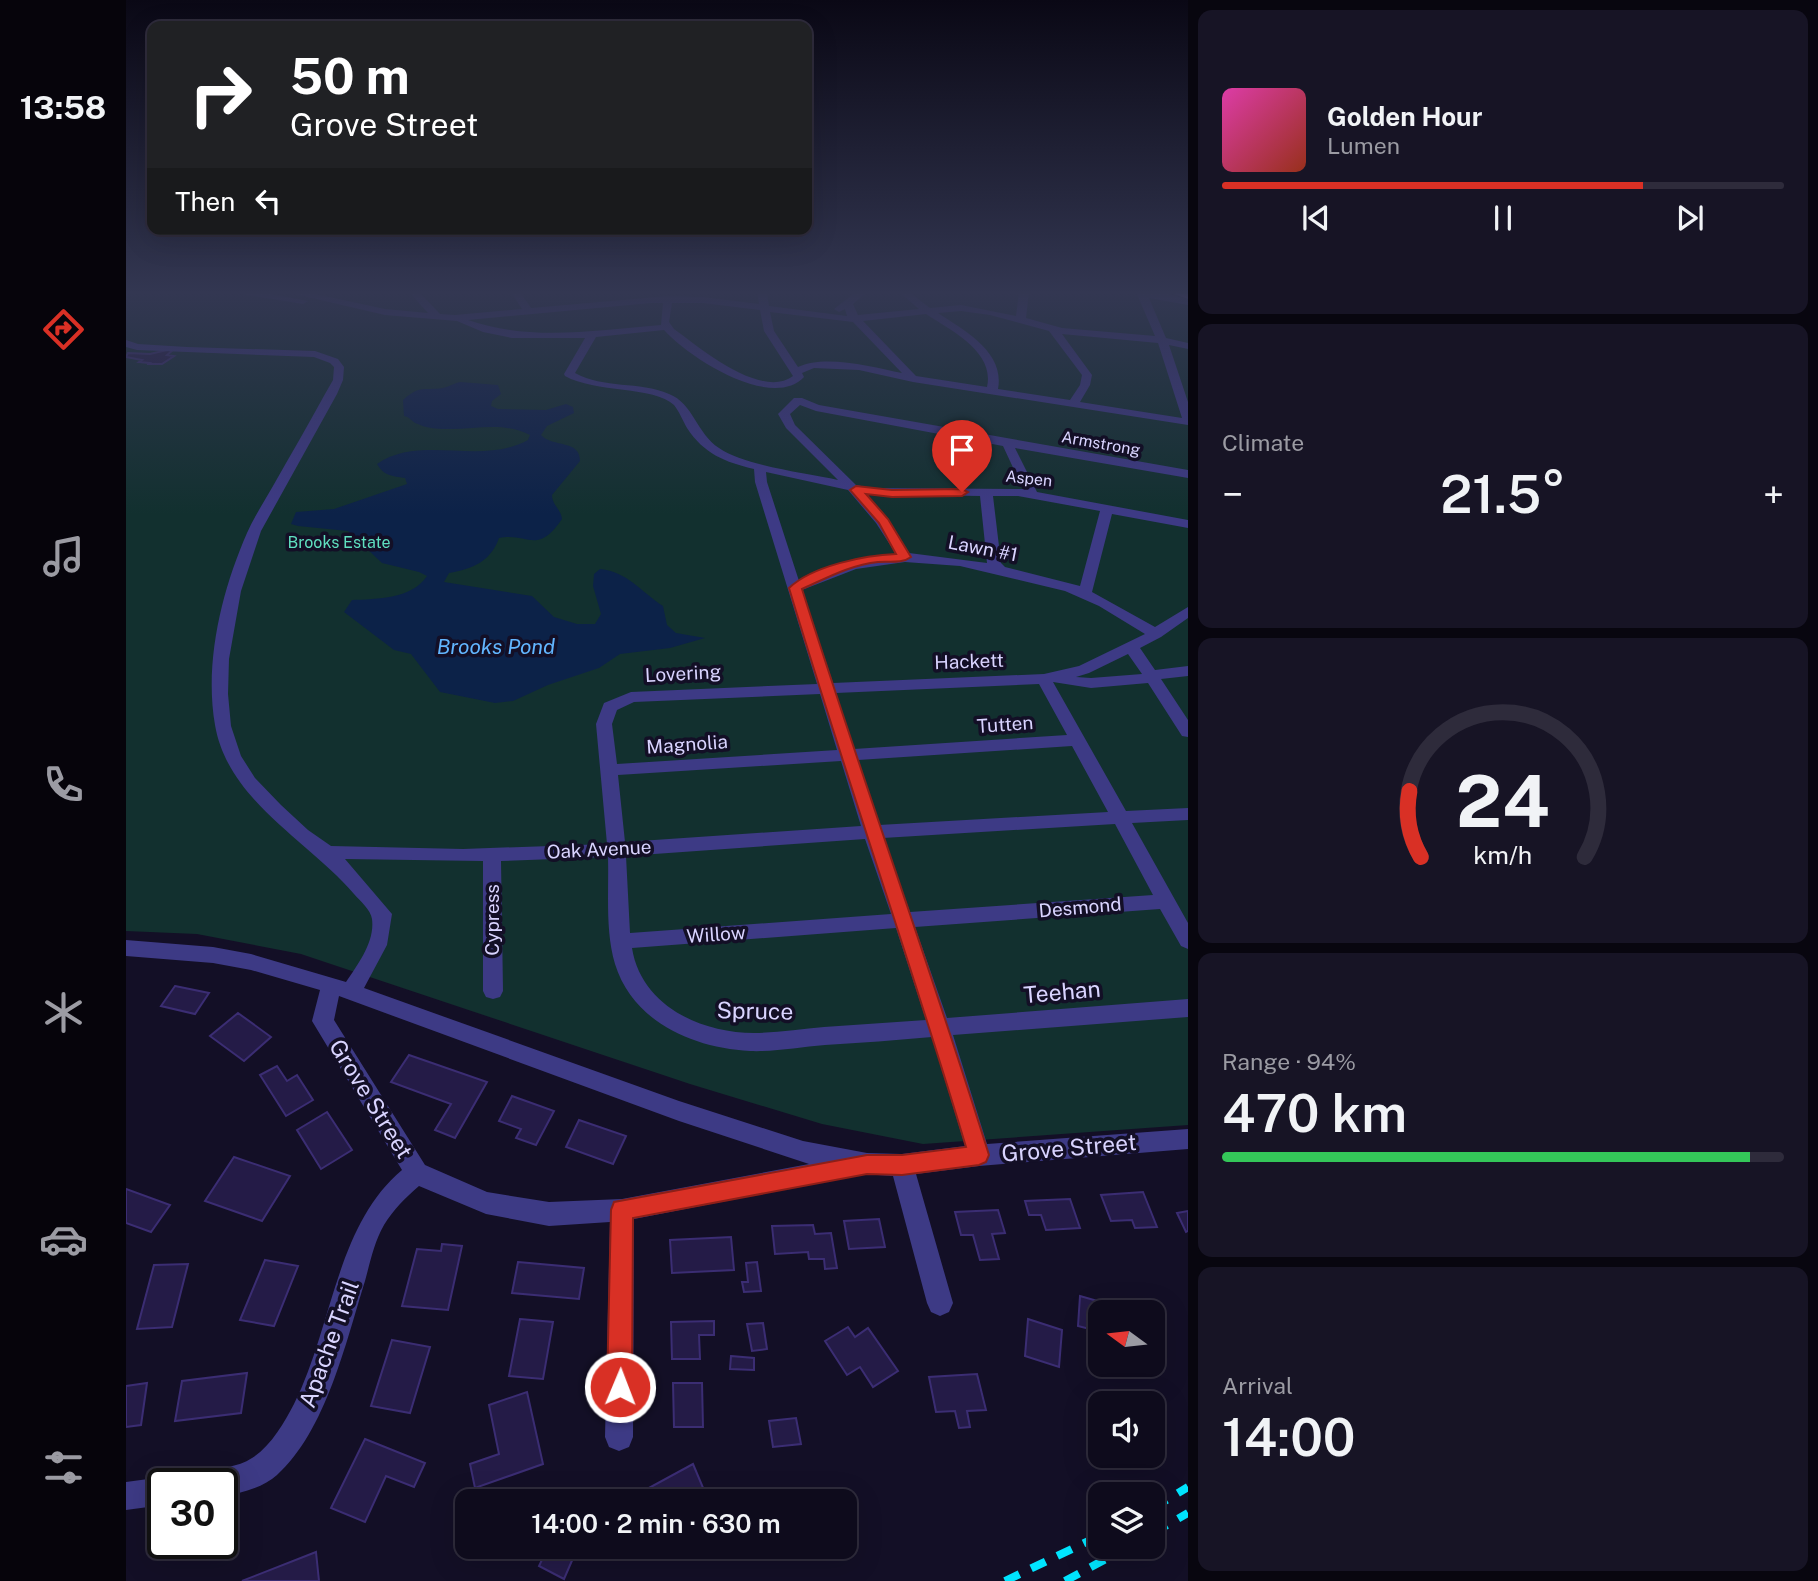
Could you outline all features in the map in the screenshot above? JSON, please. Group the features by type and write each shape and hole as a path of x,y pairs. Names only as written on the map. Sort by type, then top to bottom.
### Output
{"street":[{"path":"338,366 338,380 250,542 227,628 219,688 222,729 230,754 248,781 302,835 326,852 382,914 383,927 379,944 341,988"},
{"path":"574,366 569,374 581,380 647,391 672,399 711,451 735,461 856,490 892,494 986,492"},
{"path":"717,366 750,381 769,383 793,378 804,367 810,366"},
{"path":"787,366 793,378 798,400 784,417 884,521 904,557"},
{"path":"846,366 992,392 1188,421 1170,366"},
{"path":"901,366 913,379"},
{"path":"991,366 994,371 992,392"},
{"path":"1073,404 1085,385 1087,375 1080,366"},
{"name":"Armstrong","path":"798,400 828,411 1188,474"},
{"path":"1008,443 1031,494"},
{"path":"807,477 822,475 829,465"},
{"path":"760,467 761,482 846,755 940,1028 979,1155"},
{"name":"Aspen","path":"1000,570 994,565 992,557 986,492 1031,494 1188,524"},
{"path":"1085,593 1107,508"},
{"name":"Lawn #1","path":"795,588 845,565 874,559 904,557 960,560 1085,593 1156,635"},
{"path":"1044,679 1084,670 1156,635 1188,611"},
{"path":"1131,646 1188,732"},
{"path":"1044,679 1091,683 1150,678 1158,674 1188,671"},
{"path":"1044,679 1188,941"},
{"name":"Hackett","path":"826,687 1044,679"},
{"name":"Lovering","path":"608,770 605,715 619,700 631,697 826,687"},
{"name":"Tutten","path":"846,755 1078,740"},
{"name":"Magnolia","path":"608,770 846,755"},
{"path":"608,770 617,848 622,941"},
{"name":"Oak Avenue","path":"326,852 388,855 492,854 1188,814"},
{"name":"Cypress","path":"487,988 492,854"},
{"name":"Desmond","path":"902,922 1165,901"},
{"name":"Willow","path":"622,941 902,922"},
{"name":"Spruce","path":"622,941 624,961 631,981 648,1002 673,1022 702,1035 727,1041 753,1042 940,1028"},
{"name":"Grove Street","path":"126,948 213,955 251,962 341,988 680,1111 803,1152 867,1164 902,1165 979,1155 1188,1139"},
{"name":"Grove Street","path":"341,988 323,1021 417,1173 486,1203 549,1214 622,1210 867,1164"},
{"name":"Teehan","path":"940,1028 1188,1008"},
{"path":"902,1165 940,1303"},
{"name":"Apache Trail","path":"238,1479 265,1467 282,1451 300,1422 323,1366 370,1226 390,1194 417,1173"},
{"path":"619,1437 622,1210"},
{"path":"126,1496 147,1493"}],"green space":[{"name":"Brooks Estate","path":"126,366 1188,366 1188,1125 923,1144 822,1124 690,1084 301,954 197,934 126,931"}],"water":[{"name":"Brooks Pond","path":"460,382 498,385 501,394 492,401 491,406 498,409 546,410 566,404 573,407 574,413 547,426 541,435 576,449 580,461 552,495 562,519 546,537 539,540 499,538 491,553 480,563 449,573 444,582 532,596 554,617 577,624 595,624 601,614 593,586 594,574 600,569 610,571 626,578 663,606 667,625 676,633 705,638 670,648 620,654 599,668 548,685 513,701 495,703 440,692 411,654 394,650 344,612 352,600 383,598 403,593 420,584 427,576 382,563 348,531 291,524 296,512 334,509 407,484 405,478 386,473 377,464 394,455 412,451 491,450 528,440 530,435 509,428 435,428 421,425 404,416 403,400 414,392 443,388"}],"building":[{"path":"175,986 209,993 195,1014 161,1006"},
{"path":"238,1013 271,1037 244,1061 210,1036"},
{"path":"409,1055 487,1082 455,1138 435,1130 451,1104 391,1082"},
{"path":"277,1066 287,1081 297,1075 313,1100 286,1116 260,1075"},
{"path":"512,1096 554,1111 536,1145 516,1138 521,1129 499,1121"},
{"path":"327,1112 352,1150 321,1169 297,1130"},
{"path":"579,1120 626,1136 613,1164 566,1147"},
{"path":"234,1157 290,1176 262,1221 205,1201"},
{"path":"126,1189 170,1205 151,1232 126,1223"},
{"path":"1143,1192 1157,1227 1135,1228 1132,1220 1111,1221 1101,1195"},
{"path":"1070,1199 1080,1228 1046,1230 1041,1215 1029,1215 1025,1201"},
{"path":"998,1210 1005,1233 992,1234 999,1259 980,1260 973,1235 961,1235 955,1212"},
{"path":"1188,1211 1188,1231 1186,1232 1177,1213"},
{"path":"879,1219 885,1247 849,1249 844,1221"},
{"path":"813,1225 815,1234 831,1233 837,1268 825,1269 824,1259 809,1259 808,1252 775,1254 772,1226"},
{"path":"731,1237 734,1270 672,1273 670,1240"},
{"path":"442,1244 462,1246 448,1310 402,1306 417,1249 441,1251"},
{"path":"265,1260 298,1266 274,1326 240,1320"},
{"path":"518,1262 584,1268 579,1299 512,1293"},
{"path":"757,1262 761,1291 744,1292 742,1282 748,1282 746,1263"},
{"path":"188,1264 172,1327 137,1329 154,1265"},
{"path":"1080,1296 1094,1300 1088,1300 1088,1329 1078,1326"},
{"path":"520,1319 553,1322 543,1379 509,1376"},
{"path":"1028,1319 1062,1330 1059,1367 1025,1356"},
{"path":"714,1321 714,1335 699,1335 700,1359 672,1359 671,1322"},
{"path":"763,1323 767,1349 752,1351 747,1324"},
{"path":"848,1327 855,1337 868,1328 898,1371 873,1387 860,1367 847,1375 825,1341"},
{"path":"392,1340 430,1347 410,1413 371,1406"},
{"path":"731,1356 754,1358 754,1370 730,1369"},
{"path":"247,1373 241,1413 175,1421 182,1381"},
{"path":"977,1374 986,1410 967,1411 970,1427 959,1428 955,1411 936,1412 929,1377"},
{"path":"147,1383 141,1425 126,1427 126,1386"},
{"path":"673,1383 702,1383 703,1427 674,1427"},
{"path":"527,1392 543,1464 475,1488 470,1464 499,1454 489,1405"},
{"path":"796,1418 801,1444 773,1447 769,1421"},
{"path":"365,1439 425,1463 414,1487 386,1476 365,1522 331,1508"},
{"path":"693,1464 704,1489 647,1489"},
{"path":"316,1552 319,1581 242,1581"},
{"path":"542,1559 573,1559 564,1579 539,1566"}],"railway":[{"path":"1165,1501 1188,1487"},
{"path":"1165,1526 1188,1513"},
{"path":"1005,1581 1088,1541"},
{"path":"1065,1581 1106,1559"}],"route":[{"path":"620,1387 622,1210 867,1164 902,1165 979,1155 940,1028 846,755 795,588 845,565 904,557 884,521 856,490 892,494 962,492"}]}
